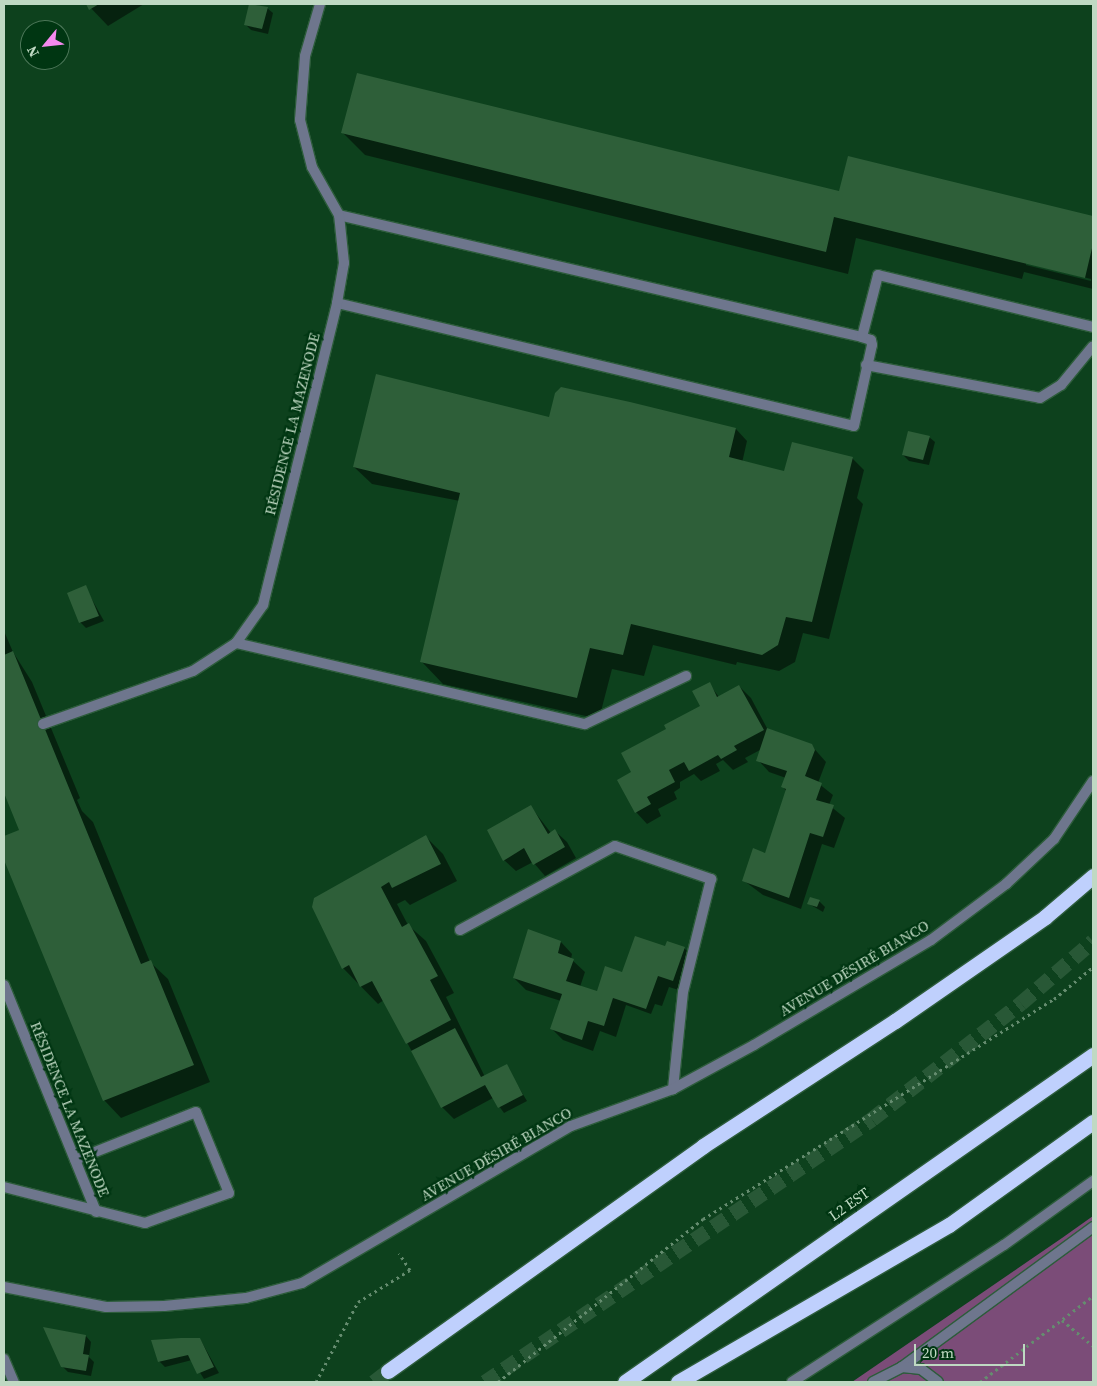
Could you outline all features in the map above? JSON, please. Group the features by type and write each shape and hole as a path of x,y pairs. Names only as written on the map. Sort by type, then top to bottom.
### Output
{"highway":[{"path":"388,1371 703,1146 895,1021 1029,928 1093,876"},
{"name":"L2 EST","path":"625,1382 1093,1054"},
{"path":"678,1382 949,1225 1093,1122"}],"street":[{"name":"RÉSIDENCE LA MAZENODE","path":"43,724 193,671 236,643 263,604 337,303 344,263 339,215 312,167 300,120 305,56 320,4"},
{"path":"337,303 854,426 872,343 862,337 339,215"},
{"path":"862,337 878,275 1093,327"},
{"path":"866,365 1040,398 1061,385 1093,346"},
{"path":"236,643 585,724 686,676"},
{"name":"AVENUE DÉSIRÉ BIANCO","path":"4,1287 106,1306 164,1306 246,1298 302,1282 571,1126 673,1089 754,1045 932,940 1006,884 1054,840 1093,781"},
{"path":"460,930 615,846 710,879 683,992 673,1089"},
{"name":"RÉSIDENCE LA MAZENODE","path":"4,985 96,1212"},
{"path":"75,1160 196,1112 229,1192 145,1223 96,1212"},
{"path":"792,1382 1004,1245 1093,1182"},
{"name":"RÉSIDENCE LA MAZENODE","path":"4,1187 96,1212"},
{"path":"873,1382 902,1367 1093,1227"},
{"path":"4,1358 14,1382"},
{"path":"902,1367 921,1369 938,1382"}],"path":[{"path":"498,1382 703,1220 1054,999 1093,967"},
{"path":"316,1382 358,1302 410,1270 386,1234"},
{"path":"980,1382 1093,1296"},
{"path":"1089,1299 1093,1304"},
{"path":"1062,1320 1093,1346"}],"shaded area":[{"path":"1093,1216 1093,1382 852,1382 1062,1238"}],"building":[{"path":"86,4 99,4 89,10"},
{"path":"249,4 268,7 262,29 244,25"},
{"path":"357,73 839,191 848,156 1093,216 1093,244 1085,278 834,217 826,252 341,133"},
{"path":"376,374 549,417 555,393 561,387 630,402 736,428 729,457 784,471 792,442 853,457 812,622 786,617 778,645 762,655 631,624 623,655 590,648 577,698 420,662 460,493 353,467"},
{"path":"908,431 930,436 923,460 902,455"},
{"path":"86,585 99,616 79,623 67,593"},
{"path":"13,651 141,964 151,960 194,1065 103,1101 4,860 4,836 19,830 4,793 4,655"},
{"path":"710,682 717,697 739,685 764,730 734,746 737,750 721,759 718,755 689,771 684,762 669,770 675,782 647,797 651,804 635,813 617,780 631,772 621,753 666,729 664,725 700,706 692,691"},
{"path":"767,728 812,744 815,750 805,776 822,783 816,800 834,805 823,837 810,833 789,898 742,881 753,848 765,853 786,789 781,787 787,771 756,761"},
{"path":"531,805 548,834 555,829 565,847 533,865 524,848 503,861 487,830"},
{"path":"426,835 441,864 392,888 389,882 381,887 402,927 409,923 438,976 430,980 451,1020 406,1044 372,981 360,987 349,965 342,969 312,907 314,898"},
{"path":"810,897 820,900 817,907 807,904"},
{"path":"528,929 561,941 558,953 574,959 566,981 597,991 605,966 622,972 635,936 665,946 667,941 685,947 673,981 658,976 646,1009 613,998 604,1026 588,1021 582,1040 550,1029 562,994 513,978"},
{"path":"455,1028 481,1077 507,1064 523,1095 498,1108 485,1085 441,1108 411,1051"},
{"path":"43,1327 86,1335 83,1354 89,1355 86,1371 61,1367"},
{"path":"200,1338 214,1367 197,1374 188,1355 158,1362 151,1340"}],"tunnel":[{"path":"485,1382 872,1119 1021,1003 1093,941"},
{"path":"374,1382 388,1371"}]}
